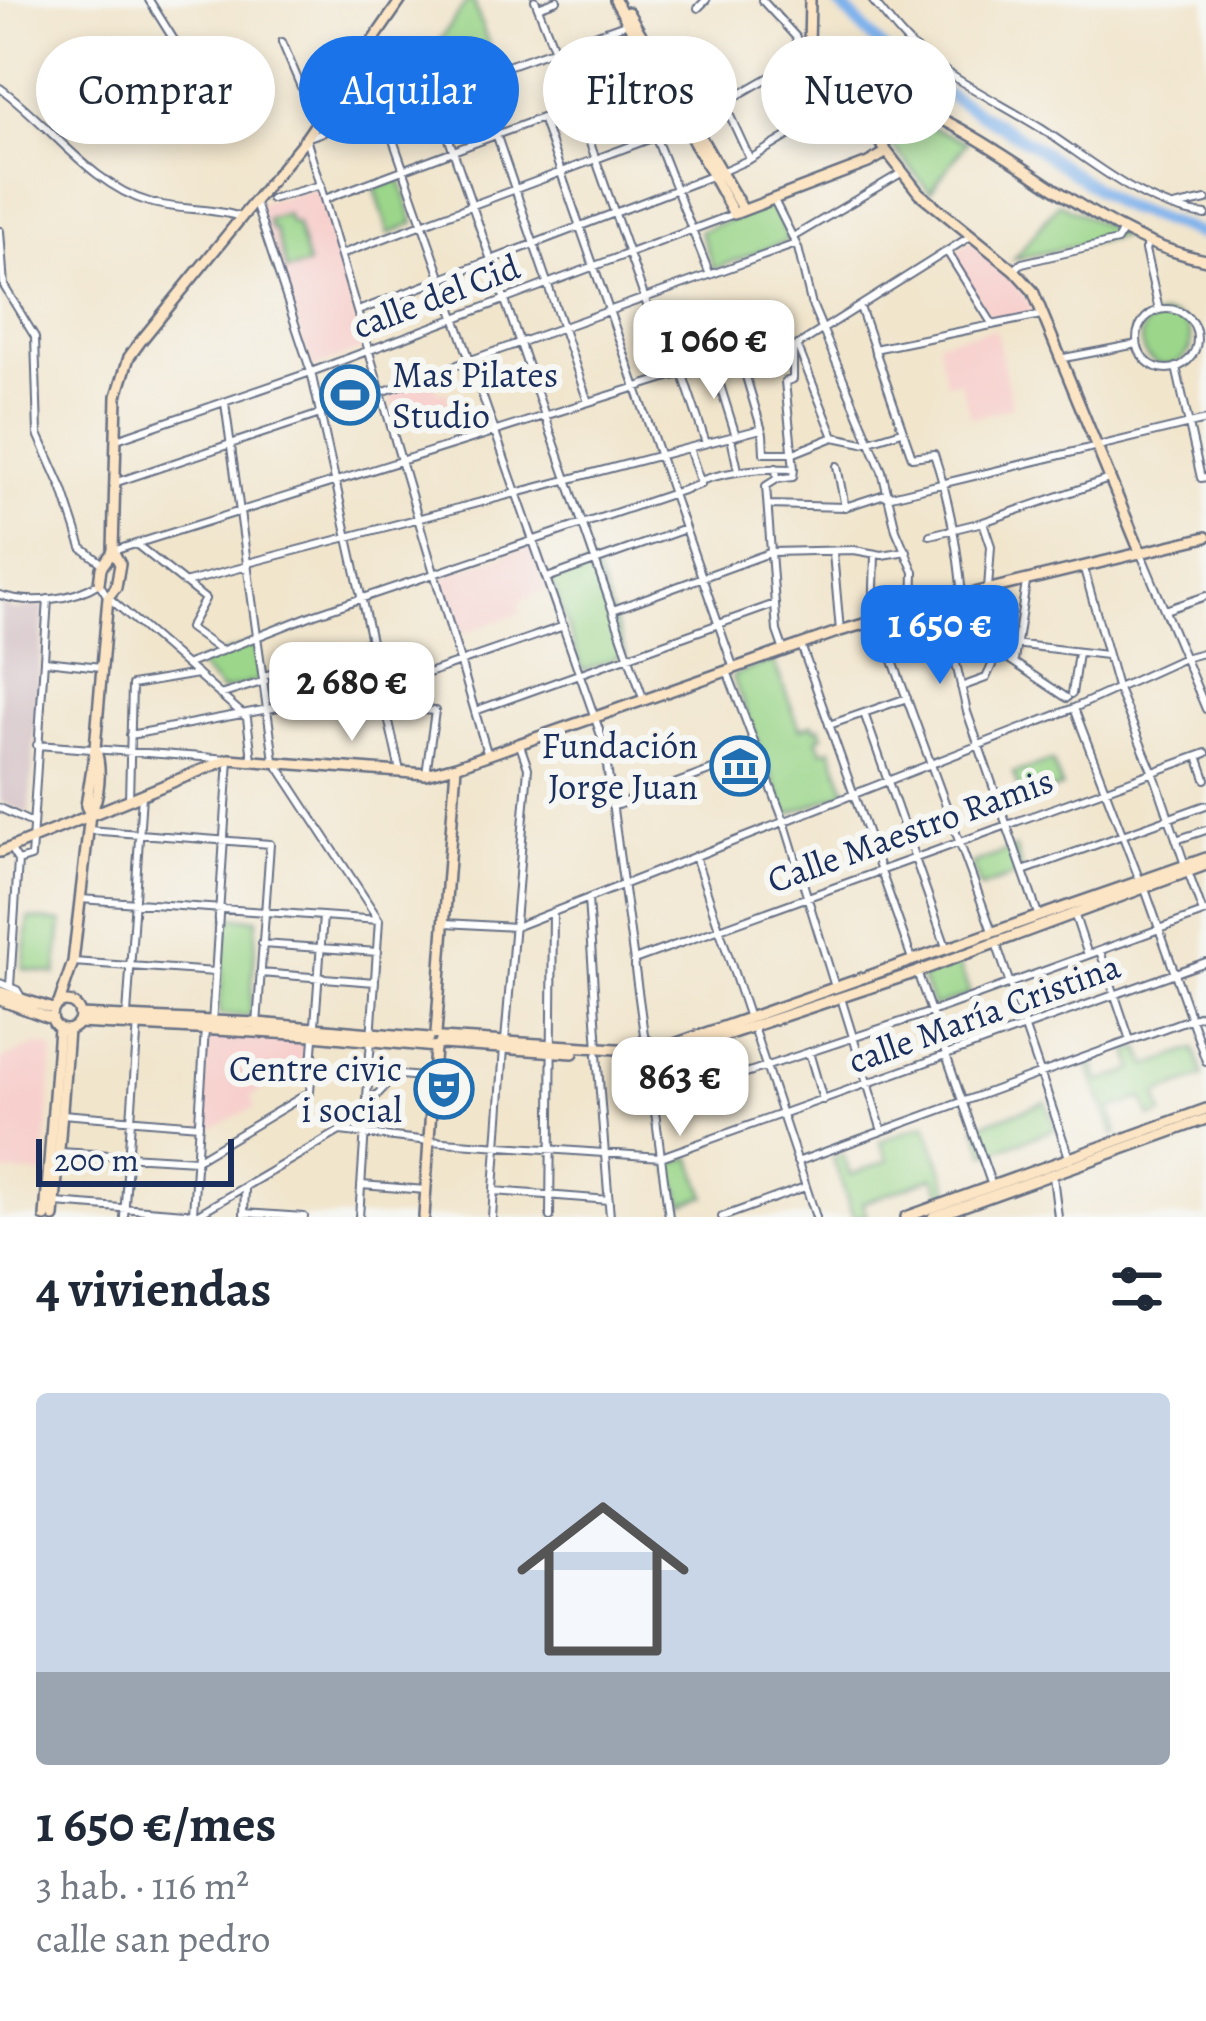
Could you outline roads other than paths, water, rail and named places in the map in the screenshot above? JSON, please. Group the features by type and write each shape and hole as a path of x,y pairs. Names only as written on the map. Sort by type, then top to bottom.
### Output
{"street":[{"path":"149,0 172,36"},
{"path":"376,36 401,0"},
{"path":"549,36 537,3 557,0"},
{"path":"618,0 638,36"},
{"path":"698,8 706,0"},
{"path":"762,0 795,36"},
{"path":"810,0 810,36"},
{"path":"872,0 911,46 948,74 1117,180 1173,207 1206,215"},
{"path":"594,36 630,22"},
{"path":"282,42 299,81"},
{"path":"0,88 84,162 130,194 150,203 241,217"},
{"path":"519,127 542,118 702,576 882,1131"},
{"path":"956,130 1021,165 1123,231 1206,260"},
{"path":"737,131 750,159"},
{"path":"252,759 244,716 108,597 99,583 112,551 117,396 129,357 301,144"},
{"path":"308,144 488,756"},
{"path":"394,144 604,745 644,1042 657,1054"},
{"path":"449,144 644,701"},
{"path":"325,199 474,144"},
{"path":"498,144 588,402"},
{"path":"591,144 671,376"},
{"path":"342,254 634,144"},
{"path":"658,144 710,275"},
{"path":"700,144 738,212"},
{"path":"358,311 718,173 775,144"},
{"path":"882,144 920,193 1033,291 1206,709"},
{"name":"calle del Cid","path":"116,439 311,372 887,152"},
{"path":"114,483 710,275 794,240 903,172"},
{"path":"271,199 321,185"},
{"path":"773,199 794,240 812,302 870,440 914,572 913,610"},
{"path":"1173,207 1206,201"},
{"path":"255,203 311,372 400,771"},
{"path":"0,231 4,286 35,337 38,434 82,548 103,564"},
{"path":"1014,270 1022,263 1117,241 1123,231"},
{"path":"112,551 671,376 795,347 971,236"},
{"path":"1148,243 1145,250 1160,310"},
{"path":"949,253 993,325"},
{"path":"860,308 912,458 934,454 944,484 955,529 965,629"},
{"path":"1160,310 1187,317 1196,335 1194,351 1176,368 1156,367 1137,344 1144,320 1160,310"},
{"path":"874,349 1045,315"},
{"path":"1196,335 1206,333"},
{"path":"1064,358 1137,344"},
{"path":"795,347 834,437"},
{"path":"793,379 795,347"},
{"path":"742,363 764,454 794,453 834,437 863,443 902,430"},
{"path":"1176,368 1203,477"},
{"path":"715,369 738,470"},
{"path":"683,374 706,443"},
{"path":"784,651 777,631 766,486 793,477 785,382 809,374"},
{"path":"225,403 274,760 379,920 359,1217"},
{"path":"768,505 844,507 1206,420"},
{"path":"184,583 761,429"},
{"path":"689,448 701,482"},
{"path":"837,466 844,507"},
{"path":"776,469 777,479"},
{"path":"188,664 738,470 794,469"},
{"path":"930,536 1112,478"},
{"path":"983,522 991,546 984,592 988,638 1106,655"},
{"path":"547,578 685,529"},
{"path":"38,745 426,774 840,631 1206,537"},
{"path":"136,544 205,599 189,628 221,651"},
{"path":"45,1217 90,814 86,806 108,597 116,587 120,564 112,551"},
{"path":"613,610 772,552 882,555 907,551"},
{"path":"875,552 878,624 1072,1157 1053,1174"},
{"path":"832,553 840,631"},
{"path":"655,1103 931,1012 1204,913 1117,687 1084,569"},
{"path":"0,595 20,602 85,592 99,583"},
{"path":"1014,661 1026,583"},
{"path":"1165,610 1206,596"},
{"path":"10,854 31,857 48,598"},
{"path":"475,711 775,604"},
{"path":"130,735 382,688 564,626"},
{"path":"987,626 950,632 979,745 1039,917"},
{"path":"220,695 371,640"},
{"path":"994,642 998,652 1070,696 1206,1060"},
{"path":"801,645 992,1186"},
{"path":"892,656 954,648"},
{"path":"962,687 986,678 998,652"},
{"path":"446,923 515,927 1206,652"},
{"path":"1070,696 1078,653"},
{"path":"44,661 101,667"},
{"path":"129,799 131,685 197,674"},
{"path":"829,725 907,698"},
{"path":"386,707 435,711 426,774"},
{"path":"864,713 947,949"},
{"path":"492,1217 528,768 520,745"},
{"path":"612,807 758,753"},
{"path":"1202,755 1206,779"},
{"name":"Calle Maestro Ramis","path":"634,960 1202,755"},
{"path":"0,861 33,839 229,759"},
{"path":"197,1215 196,1160 229,759"},
{"path":"424,1217 456,766"},
{"path":"124,1213 131,1119 131,966 142,794"},
{"path":"1023,871 1206,805"},
{"path":"0,808 32,823"},
{"path":"88,830 269,844 257,1028"},
{"path":"1177,840 1206,830"},
{"path":"3,993 10,854"},
{"path":"695,856 816,1217"},
{"path":"669,1217 649,1067 657,1054 839,994 1039,917 1206,861"},
{"path":"914,966 947,949 1074,913 1142,884"},
{"path":"80,899 379,920"},
{"path":"588,899 610,1217"},
{"path":"550,1217 553,912"},
{"path":"1074,913 1088,955"},
{"path":"59,1152 196,1160 310,1092 323,916"},
{"path":"262,944 378,952"},
{"path":"1100,951 1130,1040"},
{"name":"calle María Cristina","path":"365,1134 661,1157 1206,962"},
{"path":"72,966 215,972"},
{"path":"260,974 375,982"},
{"path":"0,983 3,993"},
{"path":"3,993 65,1016"},
{"path":"3,993 65,1016 633,1054"},
{"path":"797,1162 1206,1013"},
{"path":"55,1217 65,1016"},
{"path":"633,1054 644,1042"},
{"path":"809,1052 823,1100"},
{"path":"633,1054 638,1066 649,1067"},
{"path":"312,1067 433,1078"},
{"path":"368,1104 396,1076"},
{"path":"906,1217 1206,1109"},
{"path":"62,1114 199,1124"},
{"path":"933,1217 1206,1119"},
{"path":"56,1203 124,1213 197,1215 340,1131 365,1134"},
{"path":"1053,1174 1058,1217"},
{"path":"361,1185 426,1190"},
{"path":"722,1217 805,1187"},
{"path":"245,1188 244,1215 304,1217"},
{"path":"494,1192 609,1200"}],"waterway":[{"path":"836,0 915,75 1031,144 1119,205 1206,236"}],"place":[{"name":"Mas Pilates Studio","path":"350,395"},
{"name":"Fundación Jorge Juan","path":"740,766"},
{"name":"Centre civic i social","path":"444,1089"}]}
